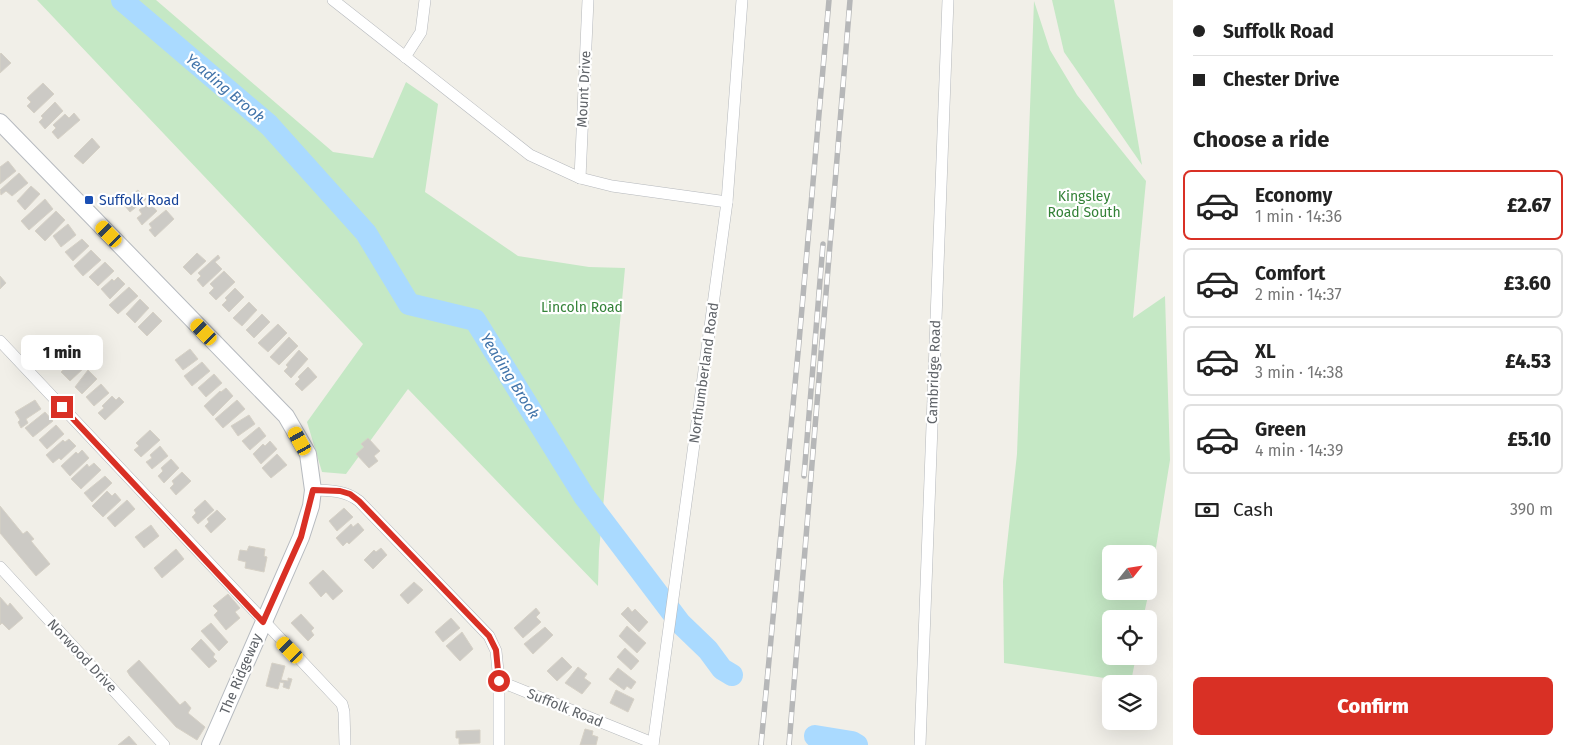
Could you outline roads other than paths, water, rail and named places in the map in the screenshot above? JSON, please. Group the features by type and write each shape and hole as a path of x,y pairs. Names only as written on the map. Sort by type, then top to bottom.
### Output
{"street":[{"path":"333,0 530,155 580,178 612,186 727,202"},
{"path":"405,57 421,32 425,0"},
{"name":"Mount Drive","path":"580,178 588,0"},
{"name":"Northumberland Road","path":"653,744 727,202 742,0"},
{"name":"Cambridge Road","path":"920,745 948,0"},
{"path":"0,122 286,416 308,454 313,490 340,491 350,494 359,501 489,636 496,650 499,681 499,745"},
{"path":"0,341 342,704 345,745"},
{"name":"The Ridgeway","path":"210,745 301,537 313,490"},
{"name":"Norwood Drive","path":"0,567 164,745"},
{"name":"Suffolk Road","path":"499,681 653,744"}],"waterway":[{"name":"Yeading Brook","path":"122,0 269,125 366,233 409,304 475,320 584,496 680,623 708,650 722,669 732,675"},
{"name":"Yeading Brook","path":"815,736 852,742 857,745"}],"railway":[{"path":"761,745 829,0"},
{"path":"789,745 850,0"},
{"path":"804,476 823,244"}],"place":[{"name":"Suffolk Road","path":"89,200"}],"park label":[{"name":"Kingsley Road South","path":"1084,204"},
{"name":"Lincoln Road","path":"582,307"}]}
